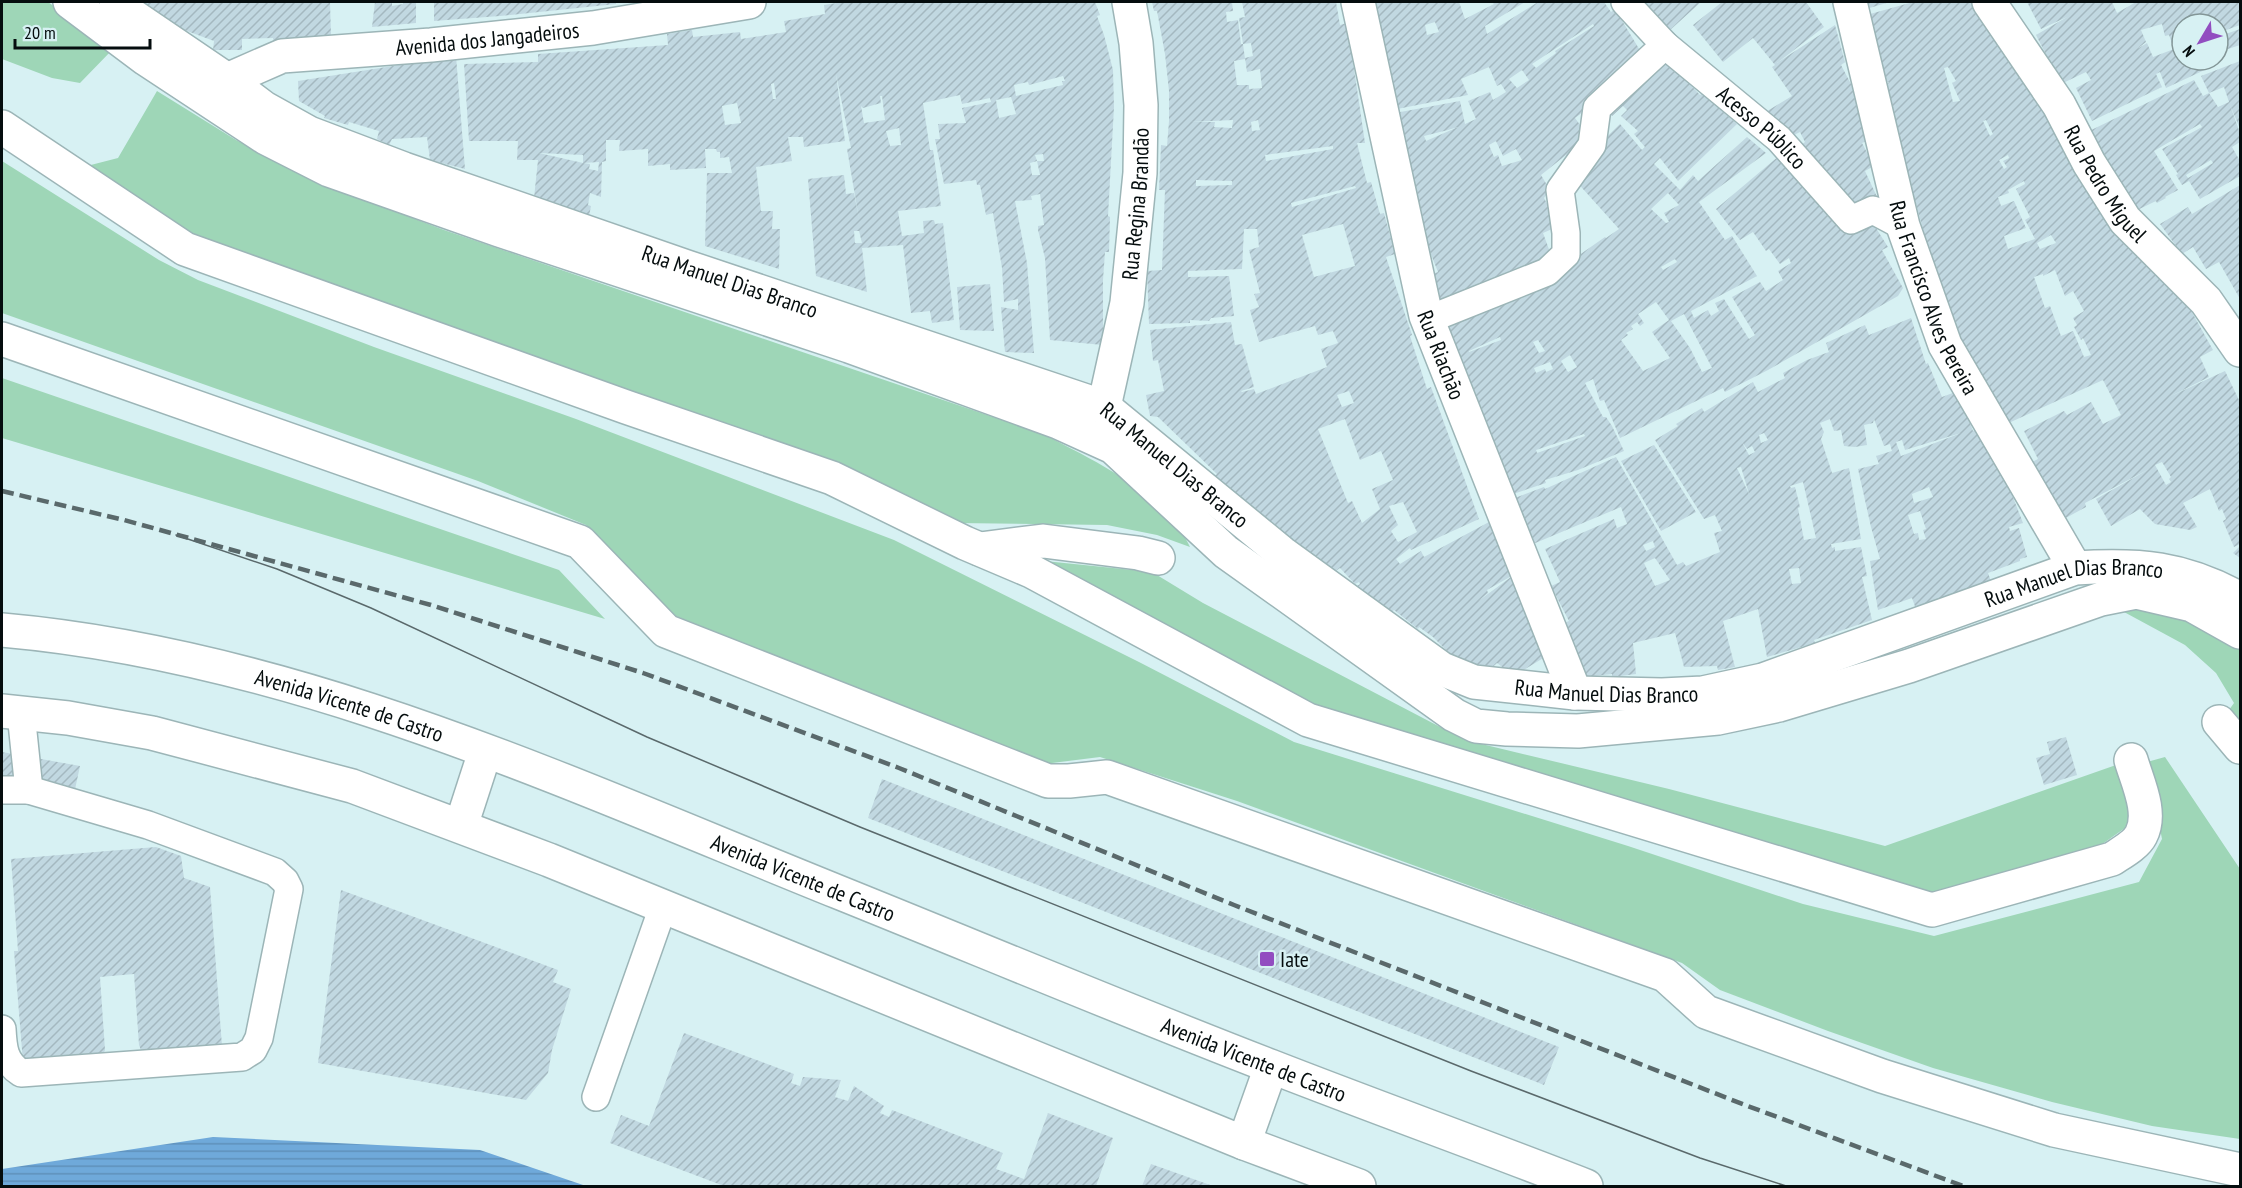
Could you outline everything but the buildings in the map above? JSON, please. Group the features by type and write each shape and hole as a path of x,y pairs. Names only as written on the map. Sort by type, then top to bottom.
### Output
{"street":[{"path":"70,2 146,59 266,138 328,170 499,231 849,346 1058,422 1113,447 1226,552 1454,715 1476,726 1578,731 1728,716 1779,705 1898,669 2101,599 2136,592 2192,605 2241,632"},
{"name":"Rua Manuel Dias Branco","path":"116,2 264,108 309,133 404,169 1104,407 1282,553 1442,669 1474,682 1575,693 1662,695 1703,693 1763,680 2075,568 2120,565 2169,570 2215,585 2241,598"},
{"name":"Avenida dos Jangadeiros","path":"227,80 282,56 431,45 593,28 749,2"},
{"name":"Rua Regina Brandão","path":"1104,407 1127,303 1140,173 1141,105 1136,43 1129,2"},
{"name":"Rua Riachão","path":"1358,2 1427,320 1575,693"},
{"name":"Rua Francisco Alves Pereira","path":"1850,2 1903,226 1945,345 2075,568"},
{"name":"Rua Pedro Miguel","path":"1989,2 2059,105 2089,163 2125,220 2206,301 2241,350"},
{"path":"2,127 186,249 626,407 832,478 1031,571 1308,720 1932,910 2112,859 2130,847 2142,835 2145,811 2131,760"},
{"path":"2,339 580,542 666,631 1048,781 1107,777 1665,975 1706,1012 1882,1076 2054,1130 2241,1170"},
{"path":"980,549 1043,541 1138,553 1158,558"},
{"name":"Avenida Vicente de Castro","path":"2,630 95,642 200,662 338,699 572,784 1271,1067 1586,1186"},
{"path":"11,712 69,718 152,733 352,786 460,826 1244,1143 1359,1186"},
{"path":"2219,722 2241,747"},
{"path":"460,826 485,752"},
{"path":"1244,1143 1271,1067"}],"lane":[{"name":"Acesso Público","path":"1625,2 1665,45 1779,139 1851,220 1873,210 1903,226"},
{"path":"1427,320 1547,272 1566,254 1566,233 1560,190 1592,145 1597,108 1665,45"},
{"path":"11,712 29,790"},
{"path":"2,790 29,790 148,825 275,872 285,881 289,889 260,1038 253,1050 242,1057 21,1073 11,1066 4,1053 2,1029"},
{"path":"596,1097 663,907"}],"green space":[{"path":"2,2 48,2 113,49 80,83 52,78 2,59"},
{"path":"157,91 236,140 326,185 444,230 1043,434 1105,467 1146,495 1179,528 1190,547 1157,535 1107,525 955,523 198,239 83,167 118,158"},
{"path":"2,161 159,260 198,280 374,347 576,419 894,540 1294,742 1628,846 1803,904 1934,936 2139,882 2162,839 2147,762 2165,757 2240,869 2240,1139 2152,1126 2052,1102 1933,1068 1720,990 1682,963 1237,801 1100,757 1044,764 676,616 586,525 478,481 2,313"},
{"path":"2,378 559,570 605,619 2,438"},
{"path":"1035,560 1152,572 1203,603 1465,740 1669,789 1885,846 2116,765 2133,809 2125,828 2098,847 1934,894 1317,712"},
{"path":"2135,603 2179,615 2240,647 2240,723 2229,710 2234,703 2216,673 2185,645 2113,606"}],"water":[{"path":"213,1137 480,1150 586,1186 2,1186 2,1169"}],"tram line":[{"path":"176,535 277,569 371,608 647,737 860,827 1471,1071 1700,1158 1786,1186"}],"railway":[{"path":"2,491 124,520 431,605 643,673 899,768 1234,905 1745,1105 1963,1186"}],"place":[{"name":"Iate","path":"1267,959"}]}
